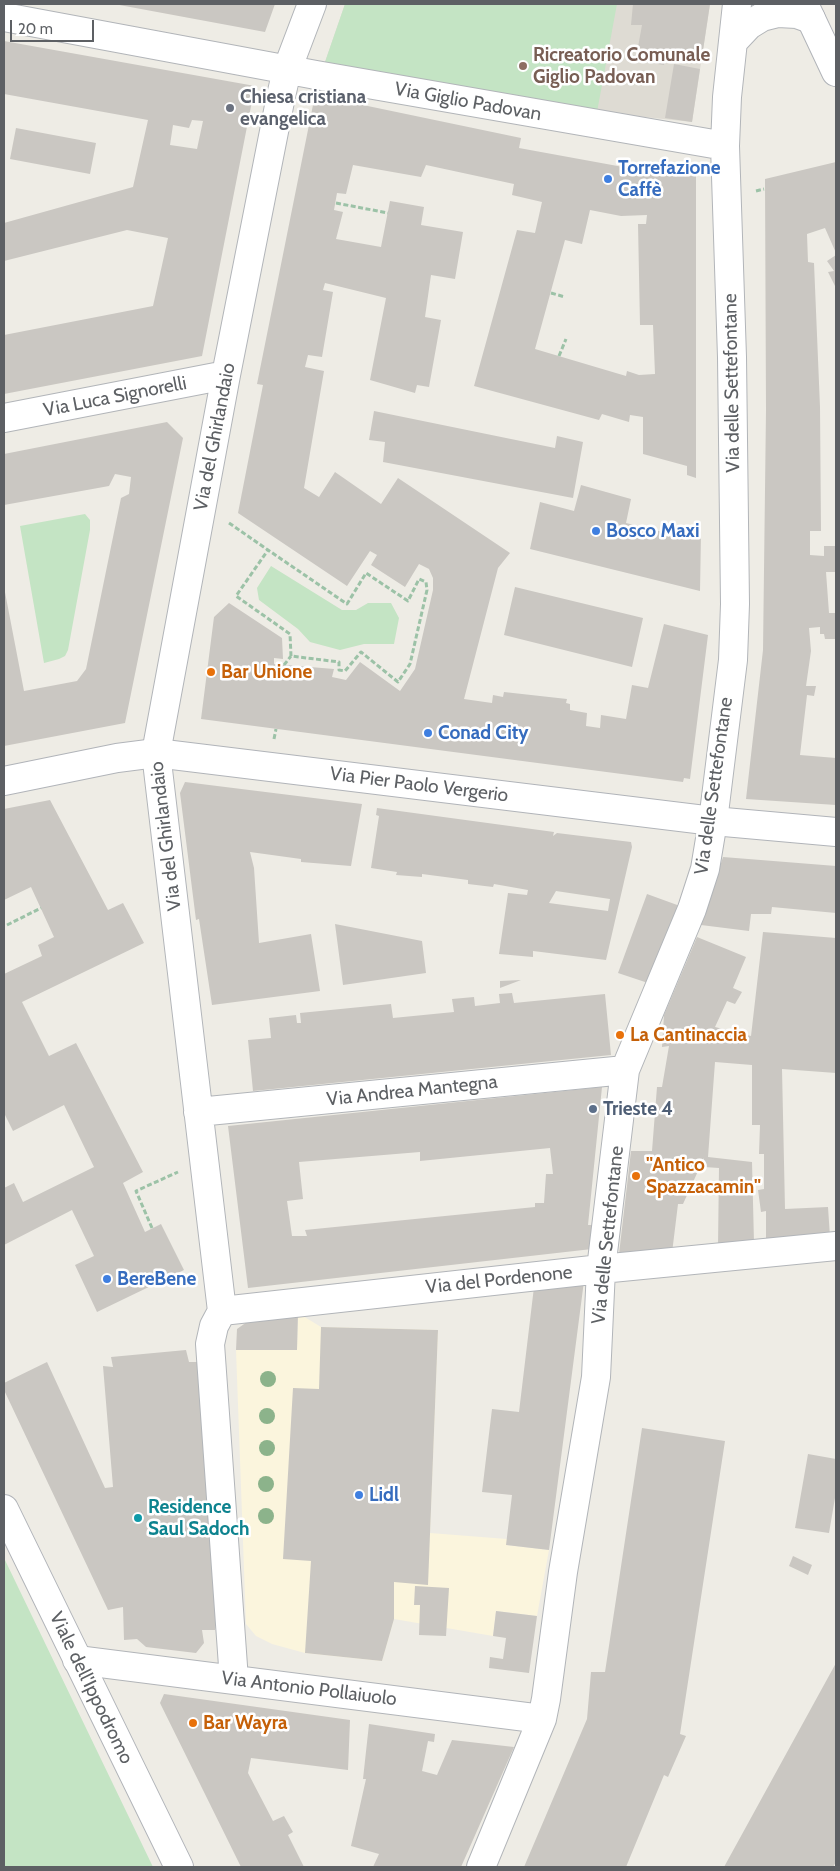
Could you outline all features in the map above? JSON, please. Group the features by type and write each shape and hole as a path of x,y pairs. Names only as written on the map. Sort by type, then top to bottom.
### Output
{"street":[{"name":"Via del Ghirlandaio","path":"234,1680 210,1344 214,1326 222,1311 156,753 226,375 287,70 312,4"},
{"name":"Via delle Settefontane","path":"481,1867 542,1719 546,1699 563,1572 596,1376 601,1269 625,1070 692,909 704,869 712,821 733,660 735,604 732,357 725,146 727,97 737,4"},
{"path":"733,42 749,25 762,17 788,13 797,14 807,11 836,72"},
{"name":"Via Giglio Padovan","path":"4,17 287,70 725,146"},
{"name":"Via Luca Signorelli","path":"4,418 226,375"},
{"name":"Via Pier Paolo Vergerio","path":"4,781 117,758 156,753 712,821 836,832"},
{"name":"Via Andrea Mantegna","path":"198,1112 625,1070"},
{"name":"Via del Pordenone","path":"222,1311 601,1269 836,1246"},
{"name":"Viale dell'Ippodromo","path":"4,1509 76,1660 179,1867"},
{"name":"Via Antonio Pollaiuolo","path":"76,1660 542,1719"}],"path":[{"path":"756,191 764,189"},
{"path":"336,203 388,213"},
{"path":"551,293 564,297"},
{"path":"559,356 566,339"},
{"path":"229,523 347,604 366,573 408,601 419,580 426,582 427,590 410,664 398,682 361,652 345,671 339,670 340,662 291,656"},
{"path":"268,550 236,596 290,634 291,656 284,665"},
{"path":"274,740 276,729"},
{"path":"7,925 41,908"},
{"path":"152,1228 136,1191 180,1171"}],"shaded area":[{"name":"Ricreatorio Comunale Giglio Padovan","path":"345,4 710,4 692,122 597,112 325,62"},
{"path":"298,1313 321,1327 438,1330 430,1533 507,1539 507,1545 549,1550 537,1616 496,1611 493,1636 394,1619 382,1661 305,1653 272,1644 256,1636 246,1624 236,1350 297,1349"}],"green space":[{"name":"Ricreatorio Comunale Giglio Padovan","path":"345,4 617,4 597,112 325,62"},
{"path":"85,514 90,520 90,530 68,650 65,656 44,663 20,526"},
{"path":"271,566 342,610 356,610 368,603 391,603 399,618 394,644 364,644 340,650 310,642 298,629 259,600 257,588"},
{"path":"4,1558 153,1867 4,1867"}],"building":[{"path":"114,4 275,4 265,32"},
{"path":"633,4 710,4 702,57 675,52 674,60 665,59 664,65 645,62 648,51 638,47 642,25 631,25"},
{"path":"4,41 255,86 202,356 4,394 4,335 153,306 168,238 127,230 4,261 4,223 133,187 148,120 4,94","holes":["192,120 203,121 197,149 170,145 173,125 189,128"]},
{"path":"674,64 700,69 692,122 665,118"},
{"path":"315,95 521,138 519,148 634,169 635,163 696,174 696,478 687,475 687,466 643,454 643,417 630,415 629,422 602,414 599,420 474,386 517,230 535,233 542,202 512,195 514,184 426,165 421,177 353,165 346,194 337,193 334,210 343,212 336,239 381,247 390,201 424,207 421,225 463,232 455,279 431,275 425,317 441,320 429,387 417,385 415,393 370,380 386,298 325,283 323,290 333,292 322,357 308,355 305,367 324,371 304,488 319,497 335,472 381,504 398,478 510,553 498,568 464,699 492,703 493,695 503,697 504,692 567,699 566,703 570,704 570,710 587,713 586,726 600,728 601,715 626,719 632,685 648,688 664,624 708,635 690,779 684,778 683,782 201,719 214,617 229,603 282,638 283,659 274,658 274,664 334,669 332,677 346,680 360,662 400,691 415,669 433,590 433,578 429,569 419,564 405,587 371,565 377,555 370,551 347,586 238,513 263,385 257,384","holes":["590,210 621,216 647,215 646,224 638,224 640,325 653,325 655,374 639,375 627,371 626,376 535,349 565,240 582,244"]},
{"path":"16,128 96,143 90,174 10,159"},
{"path":"836,162 836,253 825,228 807,234 808,262 814,263 820,407 821,531 810,531 810,555 824,556 824,546 836,546 836,572 826,572 829,613 836,613 836,639 825,639 824,634 820,634 820,627 809,628 811,651 806,686 816,686 814,696 807,695 800,755 836,758 836,805 746,799 763,650 766,410 765,179"},
{"path":"836,255 836,288 828,272 834,271 827,261"},
{"path":"374,411 555,448 557,436 583,442 573,498 383,462 385,442 369,440"},
{"path":"167,422 183,438 125,723 4,746 4,587 24,691 77,681 86,669 121,498 129,494 131,477 115,474 109,486 4,505 4,454"},
{"name":"Bosco Maxi","path":"581,485 631,499 626,523 692,539 693,530 701,532 700,591 530,549 540,502 574,511"},
{"path":"515,587 643,618 632,667 504,635"},
{"path":"185,782 362,804 351,866 301,862 301,859 250,852 254,868 259,943 311,934 320,991 212,1005 199,919 196,920 180,793"},
{"path":"50,800 108,910 123,903 144,943 22,1002 49,1056 76,1043 143,1172 123,1183 145,1232 161,1224 184,1270 97,1312 75,1265 94,1256 72,1210 4,1245 4,1188 14,1183 23,1202 94,1167 64,1105 13,1131 4,1113 4,974 42,956 38,945 54,937 31,887 4,900 4,809"},
{"path":"377,808 554,832 553,836 557,833 631,842 632,847 606,960 533,951 533,957 499,954 508,893 527,895 528,890 494,884 493,887 468,884 468,880 422,874 422,877 396,875 397,872 371,868 379,816 376,815","holes":["556,891 610,899 608,911 549,903"]},
{"path":"723,857 836,866 836,913 772,907 771,914 751,914 749,931 701,925"},
{"path":"647,894 680,906 651,984 618,973"},
{"path":"335,924 422,941 426,973 343,985"},
{"path":"763,932 836,938 836,1073 782,1069 785,1209 828,1207 830,1237 766,1241 766,1211 761,1212 758,1190 764,1189 764,1154 759,1154 760,1125 752,1125 752,1065 715,1062 708,1157 752,1162 754,1243 718,1246 719,1168 704,1167 704,1158 683,1204 678,1204 672,1253 619,1254 631,1151 652,1151 657,1087 662,1087 669,1046 662,1047 664,1015 697,937 746,957 733,988 742,992 735,1004 727,1001 715,1027 751,1036"},
{"path":"521,980 500,988 500,981"},
{"path":"512,993 514,1003 605,994 611,1055 253,1091 248,1040 271,1038 269,1018 296,1015 297,1023 301,1023 300,1013 391,1004 393,1018 454,1012 452,999 474,997 475,1006 500,1003 499,994"},
{"path":"602,1087 588,1225 594,1225 592,1249 248,1288 228,1126","holes":["550,1148 553,1174 546,1174 544,1203 535,1203 535,1207 305,1230 307,1236 292,1236 287,1201 303,1199 299,1162 420,1152 420,1161"]},
{"path":"584,1281 549,1550 506,1545 512,1495 482,1492 492,1409 519,1412 534,1287"},
{"path":"298,1313 297,1350 236,1350 237,1329 254,1317"},
{"name":"Lidl","path":"321,1327 438,1330 428,1585 394,1582 394,1619 382,1661 305,1653 311,1561 283,1559 293,1388 319,1389"},
{"name":"Residence Saul Sadoch","path":"186,1350 189,1362 198,1362 218,1615 215,1630 202,1630 204,1643 196,1653 146,1647 137,1639 124,1640 123,1607 108,1610 4,1390 4,1383 47,1362 105,1488 113,1487 103,1366 113,1367 111,1357"},
{"path":"642,1428 725,1441 680,1734 686,1736 668,1777 664,1775 626,1867 524,1867 587,1719 591,1672 605,1672"},
{"path":"808,1454 836,1459 836,1492 829,1533 795,1528"},
{"path":"793,1556 812,1565 808,1575 789,1566"},
{"path":"415,1586 449,1588 446,1636 419,1635 420,1605 414,1605"},
{"path":"496,1611 537,1616 529,1673 489,1668 490,1657 503,1659 506,1638 493,1636"},
{"path":"836,1663 836,1862 833,1867 724,1867"},
{"path":"164,1694 350,1720 348,1770 251,1758 248,1773 273,1821 284,1816 293,1832 288,1835 304,1867 241,1867 160,1703"},
{"path":"369,1724 435,1734 434,1742 428,1741 422,1771 437,1775 452,1740 514,1747 461,1867 373,1867 379,1854 351,1846 366,1779 363,1779"}],"place":[{"name":"Ricreatorio Comunale Giglio Padovan","path":"523,66"},
{"name":"Chiesa cristiana evangelica","path":"230,108"},
{"name":"Torrefazione Caffè","path":"608,179"},
{"name":"Bosco Maxi","path":"596,531"},
{"name":"Bar Unione","path":"211,672"},
{"name":"Conad City","path":"428,733"},
{"name":"La Cantinaccia","path":"620,1035"},
{"name":"Trieste 4","path":"593,1109"},
{"name":"''Antico Spazzacamin''","path":"636,1176"},
{"name":"BereBene","path":"107,1279"},
{"name":"Lidl","path":"359,1495"},
{"name":"Residence Saul Sadoch","path":"138,1518"},
{"name":"Bar Wayra","path":"193,1723"}]}
